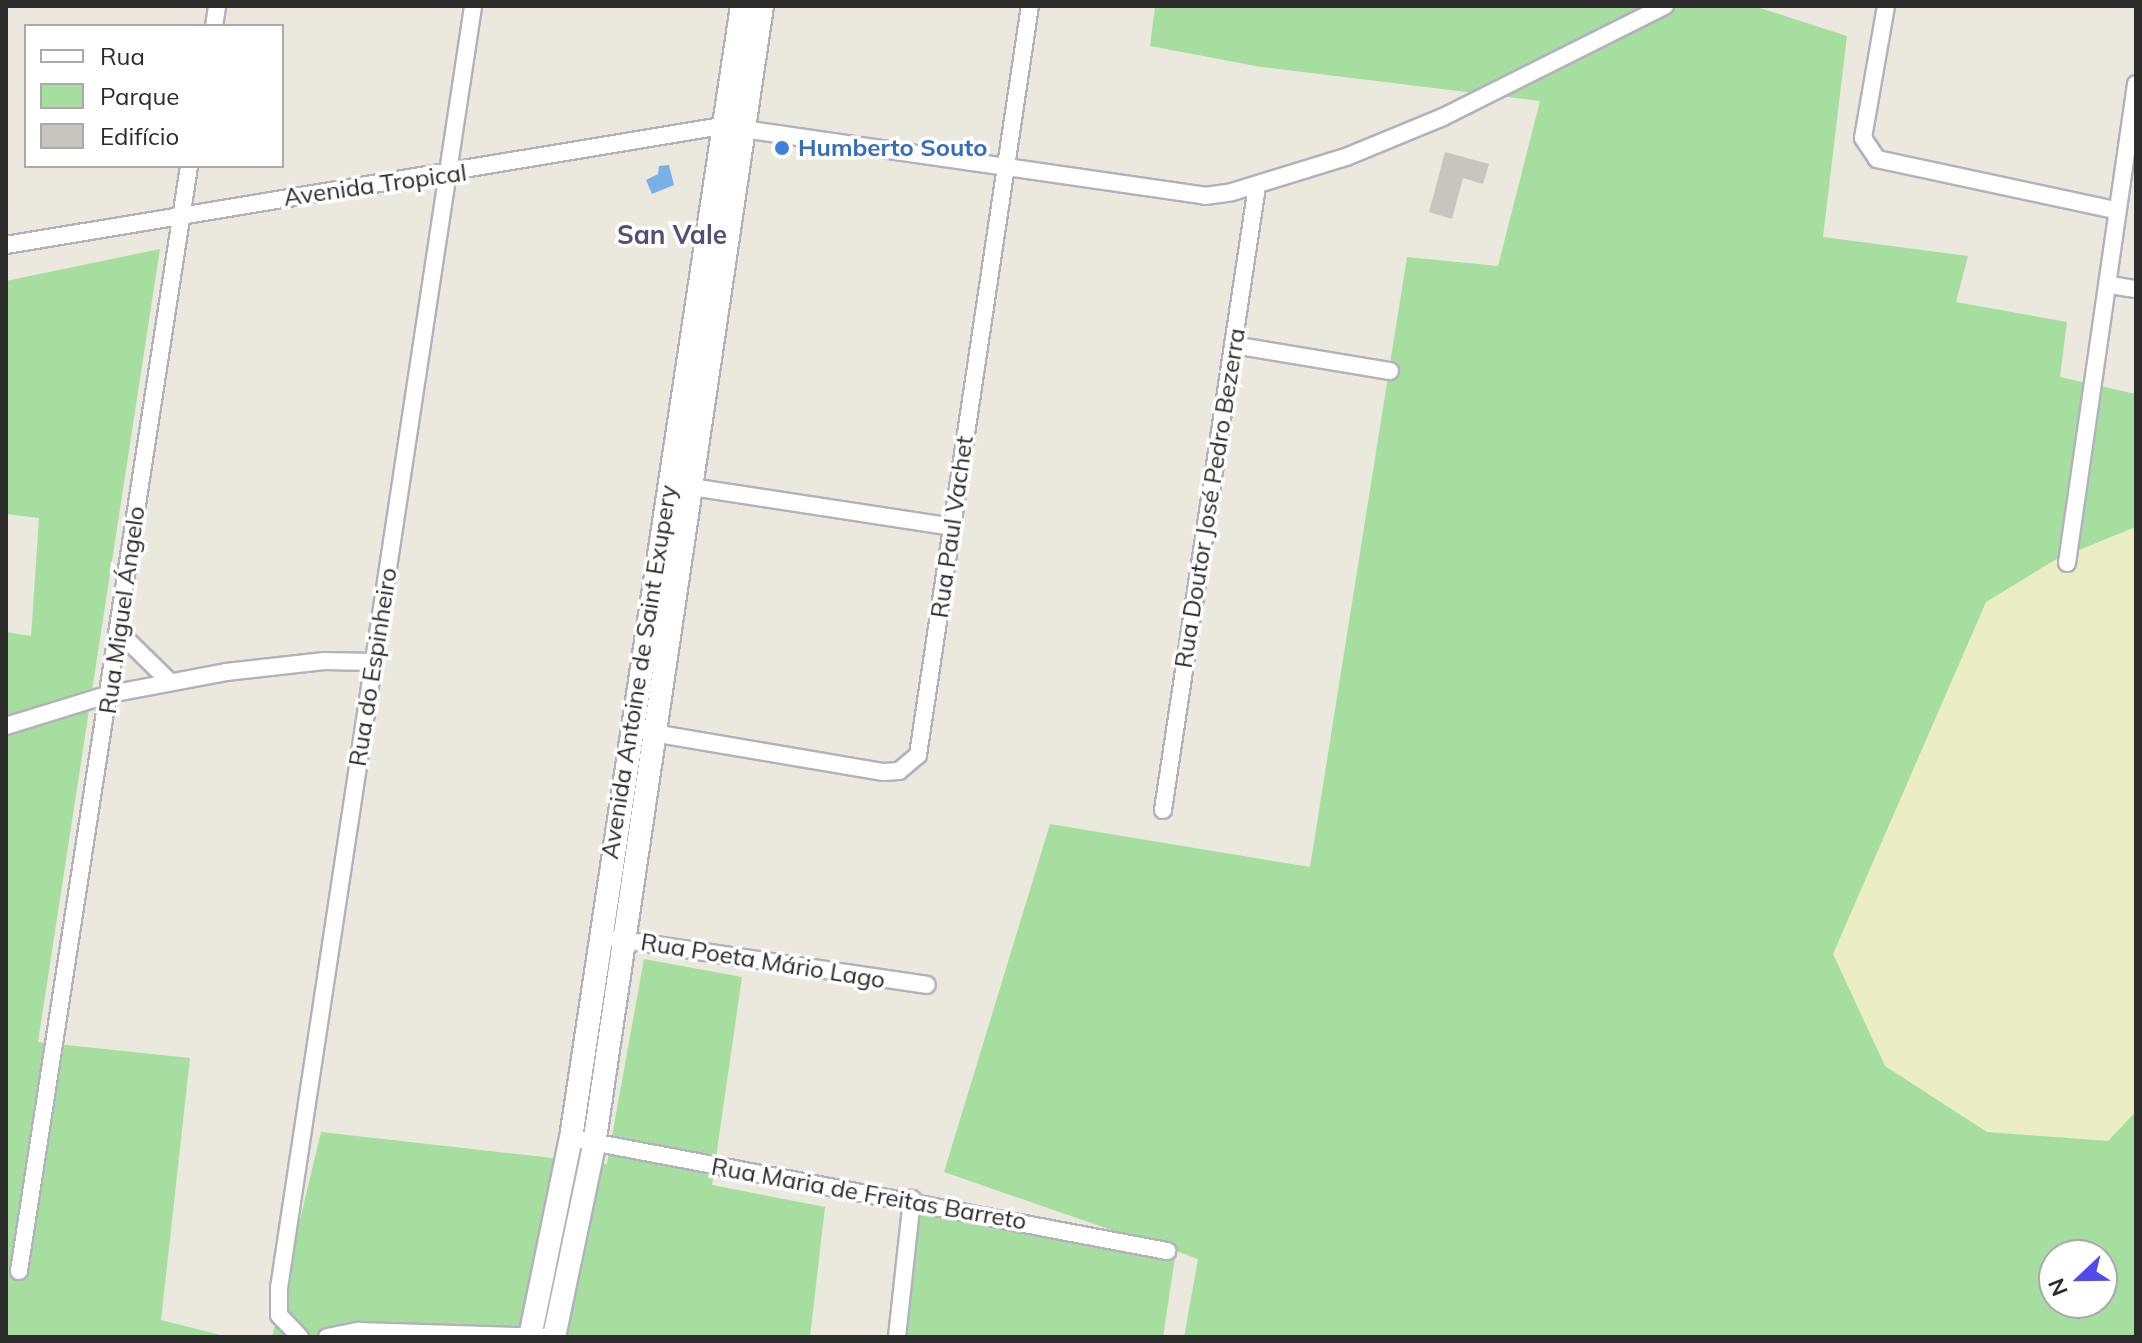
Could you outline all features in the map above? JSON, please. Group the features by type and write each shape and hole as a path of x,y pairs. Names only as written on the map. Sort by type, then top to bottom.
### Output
{"street":[{"name":"Rua do Espinheiro","path":"293,1332 279,1315 279,1288 473,6"},
{"name":"Avenida Antoine de Saint Exupery","path":"554,1337 594,1145 692,487 733,127 742,6"},
{"name":"Avenida Antoine de Saint Exupery","path":"536,1336 571,1138 631,729 733,127 762,6"},
{"name":"Rua Paul Vachet","path":"631,729 884,772 911,765 922,741 1030,6"},
{"name":"Avenida Tropical","path":"6,245 180,212 446,175 733,127 1205,196 1257,186 1443,117 1665,6"},
{"path":"1886,6 1864,115 1863,138 1877,159 2115,210"},
{"path":"2067,563 2110,285 2115,210 2136,84"},
{"name":"Rua Miguel Ángelo","path":"19,1271 189,168"},
{"name":"Rua Doutor José Pedro Bezerra","path":"1163,810 1257,186"},
{"path":"2110,285 2136,289"},
{"path":"1233,345 1390,371"},
{"path":"692,487 952,527"},
{"path":"119,632 170,682"},
{"path":"6,726 110,694 170,682 272,665 374,662"},
{"name":"Rua Poeta Mário Lago","path":"599,936 927,985"},
{"name":"Rua Maria de Freitas Barreto","path":"571,1138 594,1145 912,1199 1167,1251"},
{"path":"897,1337 912,1199"},
{"path":"327,1337 359,1331 536,1336"}],"green space":[{"path":"1155,6 1754,6 1847,36 1823,237 1968,256 1956,302 2067,322 2060,377 2136,394 2136,527 2055,560 2108,1141 2136,1111 2136,1337 1184,1337 1198,1259 1176,1251 1163,1337 895,1337 911,1213 1172,1251 944,1172 1050,824 1310,867 1407,257 1498,266 1540,101 1261,67 1150,46"},
{"path":"160,249 38,1042 190,1058 161,1320 228,1337 6,1337 6,632 31,636 39,518 6,514 6,281"},
{"path":"644,959 742,977 712,1185 825,1207 810,1337 272,1337 321,1132 607,1164"}],"sand":[{"path":"2136,527 2136,1111 2108,1141 1987,1132 1885,1066 1833,954 1986,602 2055,560"}],"water":[{"path":"669,165 674,185 652,194 646,180 658,174 659,166"}],"building":[{"path":"1445,152 1489,164 1483,184 1463,178 1452,219 1429,212"}],"place":[{"name":"Humberto Souto","path":"782,148"}],"district":[{"name":"San Vale","path":"672,235"}]}
